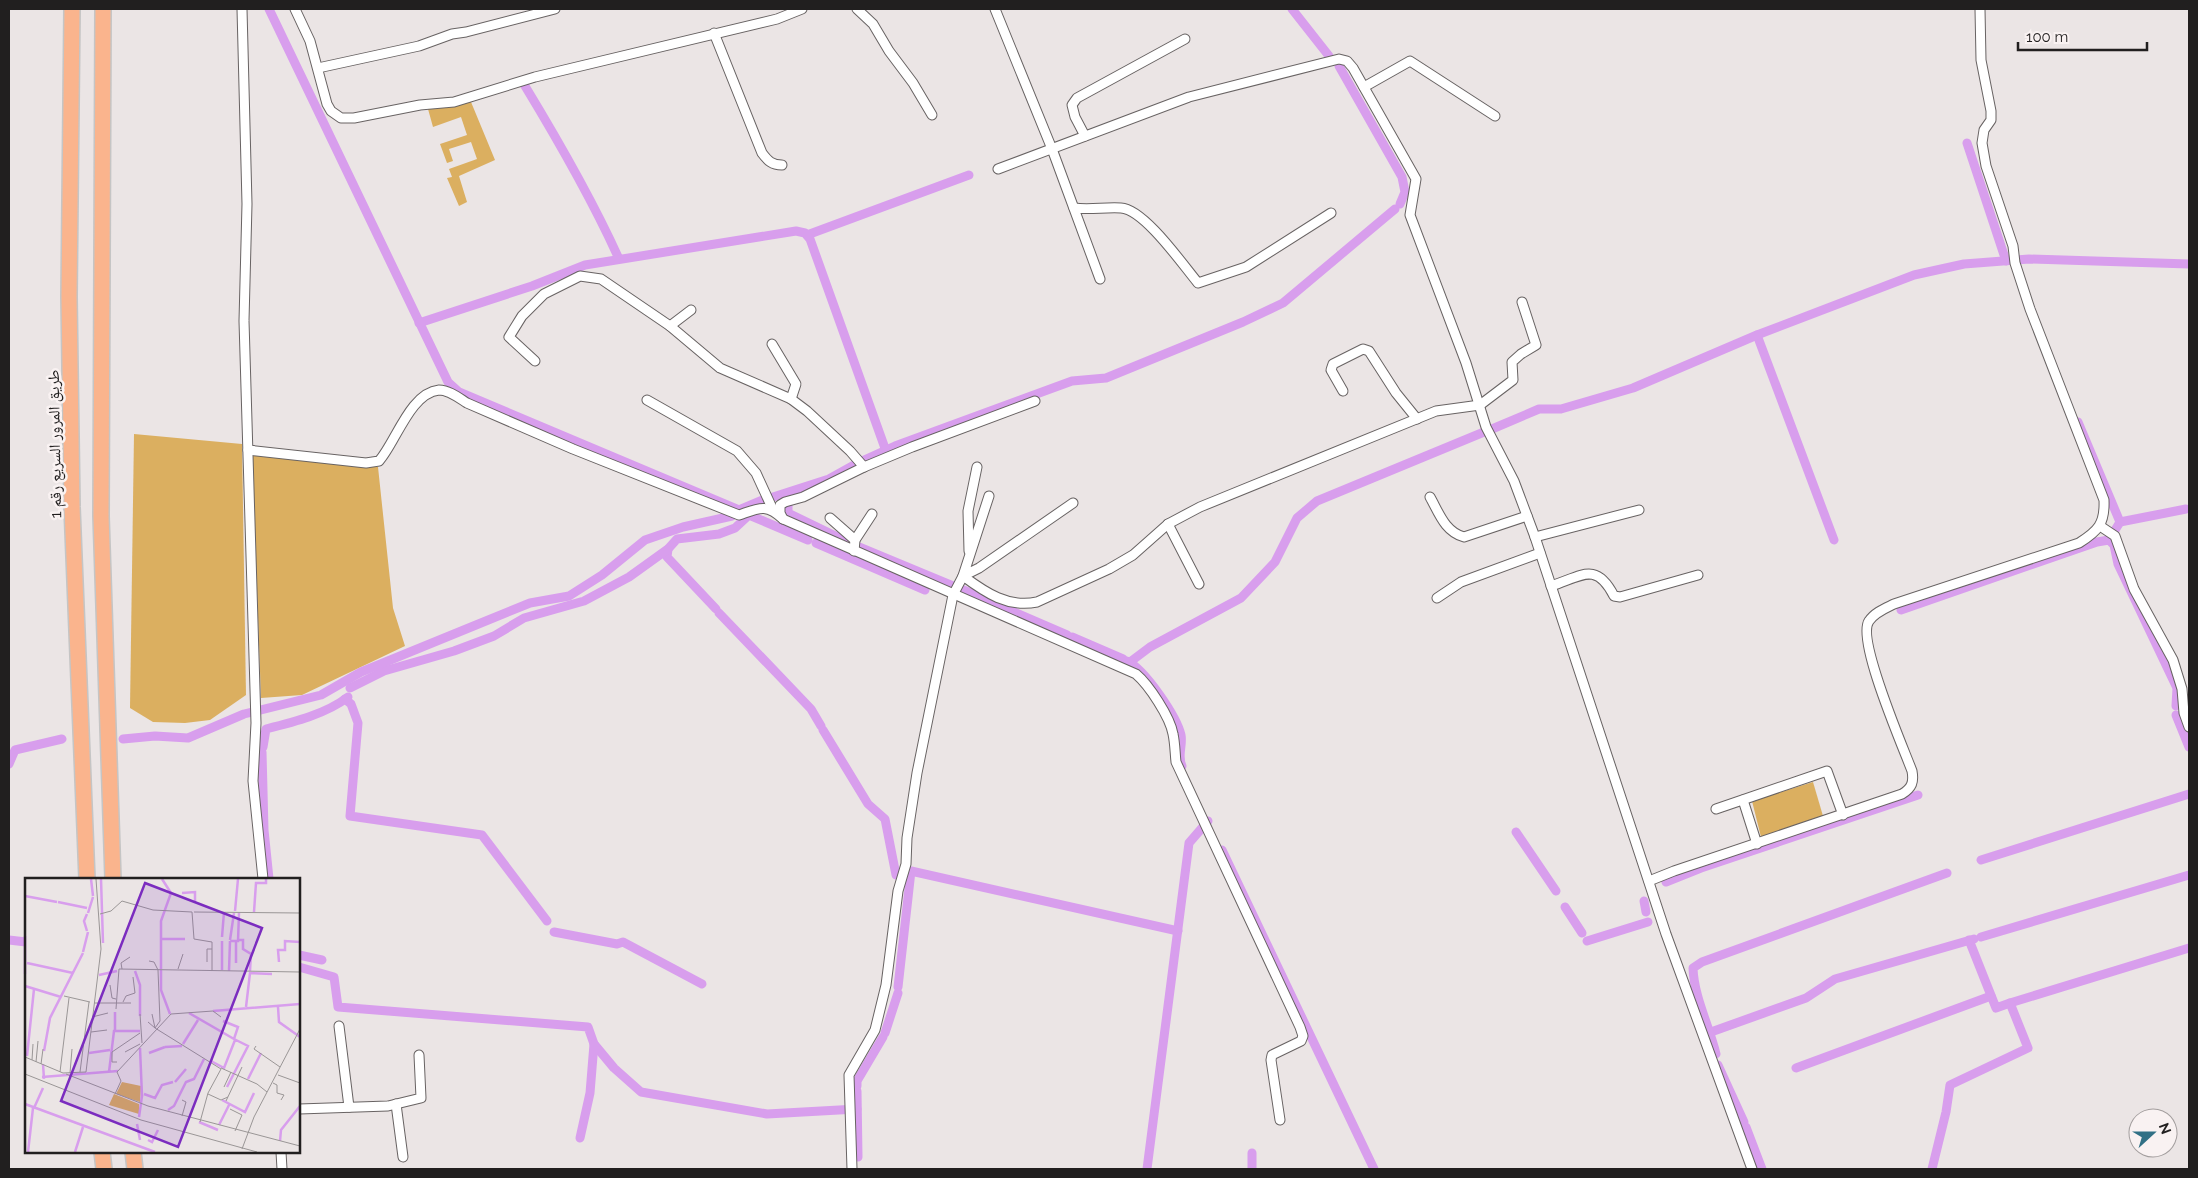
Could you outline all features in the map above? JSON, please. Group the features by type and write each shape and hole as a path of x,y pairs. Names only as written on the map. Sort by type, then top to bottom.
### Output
{"highway":[{"name":"طريق المرور السريع رقم 1","path":"72,9 69,297 72,498 87,878"},
{"path":"103,9 100,516 113,878"},
{"path":"102,1153 104,1169"},
{"path":"133,1153 135,1169"}],"street":[{"path":"242,9 247,194 244,321 256,723 253,781 263,878"},
{"path":"295,9 310,41 324,96 331,110 341,118 367,116 420,105 454,102 535,77 777,18 802,9"},
{"path":"318,68 420,46 452,34 555,9"},
{"path":"857,9 873,24 889,52 913,83 932,115"},
{"path":"995,9 1052,149 1100,279"},
{"path":"1649,881 1843,815 1909,790 1914,781 1912,771 1870,655 1866,634 1868,622 1878,612 1894,604 2079,543 2093,535 2100,526 2105,513 2104,500 2030,309 2015,263 2013,246 1986,166 1982,143 1984,130 1991,120 1991,111 1981,60 1980,9"},
{"path":"714,33 762,153 768,161 775,165 782,165"},
{"path":"1085,136 1075,117 1072,105 1077,98 1186,39"},
{"path":"998,169 1189,97 1339,59 1347,61 1353,68 1416,179 1410,215 1480,404 1486,427 1514,481 1535,536 1649,881 1752,1169"},
{"path":"1364,87 1410,61 1495,116"},
{"path":"1074,208 1096,210 1123,208 1139,216 1161,238 1198,283 1246,267 1331,213"},
{"path":"535,361 509,336 522,316 544,294 580,276 601,279 670,326 720,368 791,399 822,424 864,467"},
{"path":"963,576 980,589 1008,602 1027,604 1037,602 1109,569 1133,555 1168,524 1200,506 1436,410 1480,404 1513,380 1512,362 1536,345 1522,302"},
{"path":"670,326 691,310"},
{"path":"772,344 796,384 791,399"},
{"path":"1342,391 1331,370 1333,364 1363,349 1369,351 1396,393 1417,419"},
{"path":"248,450 366,463 379,461 417,403 427,394 439,390 451,393 467,403 573,449 739,515 762,507 773,510"},
{"path":"647,400 737,451 756,473 773,510 783,519 953,595 1123,667 1145,681 1169,721 1173,733 1176,762 1303,1036 1301,1041 1272,1055 1271,1060 1280,1120"},
{"path":"783,519 780,513 780,505 784,502 803,497 864,467 1035,400"},
{"path":"969,558 968,511 977,468"},
{"path":"852,1169 850,1075 875,1030 886,985 898,891 906,864 906,838 953,595 963,576 989,496"},
{"path":"1430,497 1448,528 1454,534 1464,537 1527,516"},
{"path":"963,576 979,568 1073,502"},
{"path":"1535,536 1640,510"},
{"path":"854,551 855,540 872,514"},
{"path":"830,518 855,540"},
{"path":"1168,524 1199,584"},
{"path":"2100,526 2115,536 2134,589 2173,660 2182,689 2184,713 2189,727"},
{"path":"1437,598 1461,582 1540,553"},
{"path":"1551,586 1588,574 1598,574 1606,582 1614,596 1620,597 1698,575"},
{"path":"1716,810 1827,771 1843,815"},
{"path":"1743,800 1758,844"},
{"path":"339,1026 349,1107"},
{"path":"300,1109 396,1104 421,1098 419,1055"},
{"path":"396,1104 403,1157"},
{"path":"281,1153 282,1169"}],"shaded area":[{"path":"471,102 495,160 459,176 467,202 459,206 447,178 452,177 449,169 477,159 471,142 449,149 453,161 447,163 440,144 467,135 461,117 433,127 428,109"},
{"path":"134,434 242,444 246,695 210,720 185,723 153,722 130,708"},
{"path":"252,455 378,467 393,608 405,646 302,695 261,698"},
{"path":"1813,782 1823,816 1761,837 1752,801"}],"waterway":[{"path":"269,9 448,382 459,392 739,510 765,499"},
{"path":"1292,9 1329,56"},
{"path":"1339,66 1402,177 1405,192 1400,204"},
{"path":"525,86 575,171 619,259"},
{"path":"1967,143 2006,261"},
{"path":"807,235 969,175"},
{"path":"862,461 895,446 1072,381 1106,378 1243,322 1283,303 1395,209"},
{"path":"419,323 532,286 585,265 796,231 805,233 810,239 886,451"},
{"path":"1492,429 1539,409 1561,409 1633,388 1757,335 1914,275 1964,264 2029,259 2189,264"},
{"path":"1757,335 1834,540"},
{"path":"2078,422 2120,522 2109,540"},
{"path":"1130,662 1150,647 1241,598 1275,562 1297,518 1317,501 1484,432"},
{"path":"770,498 829,479 856,464"},
{"path":"788,505 788,513 852,544"},
{"path":"2120,522 2186,509"},
{"path":"350,688 384,671 454,651 494,636 524,618 584,601 629,577 668,549 677,539 719,534 735,528 749,515 808,540"},
{"path":"123,739 155,736 188,738 244,714 321,695 361,672 530,603 569,596 602,575 645,540 683,527 732,516"},
{"path":"1901,610 2097,542 2109,540 2114,545 2118,564 2177,688 2176,706"},
{"path":"816,543 925,590"},
{"path":"859,547 953,586"},
{"path":"668,549 667,557 716,609"},
{"path":"961,589 1067,635"},
{"path":"719,613 811,709 821,726"},
{"path":"1072,637 1123,659"},
{"path":"1127,661 1151,683 1173,717 1181,735 1180,758 1182,766"},
{"path":"263,747 266,729 320,713 348,697"},
{"path":"345,699 351,704 358,723 350,816 482,835 547,921"},
{"path":"2176,715 2189,747"},
{"path":"823,730 868,804 885,819 896,875"},
{"path":"9,764 15,750 62,739"},
{"path":"262,752 264,830 269,878"},
{"path":"1981,860 2189,794"},
{"path":"1666,882 1701,868 1918,795"},
{"path":"1147,1169 1189,843 1208,821"},
{"path":"1516,832 1556,891"},
{"path":"1222,850 1374,1169"},
{"path":"898,987 911,871 1178,931"},
{"path":"1716,1054 1696,990 1693,968 1702,962 1947,873"},
{"path":"1981,937 2189,875"},
{"path":"1644,901 1646,912"},
{"path":"1565,907 1582,933"},
{"path":"1587,941 1648,922"},
{"path":"554,932 617,944 623,942 702,984"},
{"path":"1711,1032 1806,998 1835,979 1974,939"},
{"path":"9,940 25,942"},
{"path":"1969,940 1996,1008 2189,948"},
{"path":"300,955 322,960"},
{"path":"300,967 334,977 338,1007 588,1027 594,1044 614,1068 641,1092 767,1114 857,1109"},
{"path":"885,1033 898,993"},
{"path":"1796,1068 1991,996"},
{"path":"1932,1169 1946,1112 1950,1085 2028,1048 2010,1003"},
{"path":"857,1086 857,1081 883,1037"},
{"path":"580,1138 590,1093 594,1044"},
{"path":"1718,1065 1744,1122"},
{"path":"857,1091 858,1157"},
{"path":"1746,1127 1762,1169"},
{"path":"1252,1153 1252,1169"}]}
